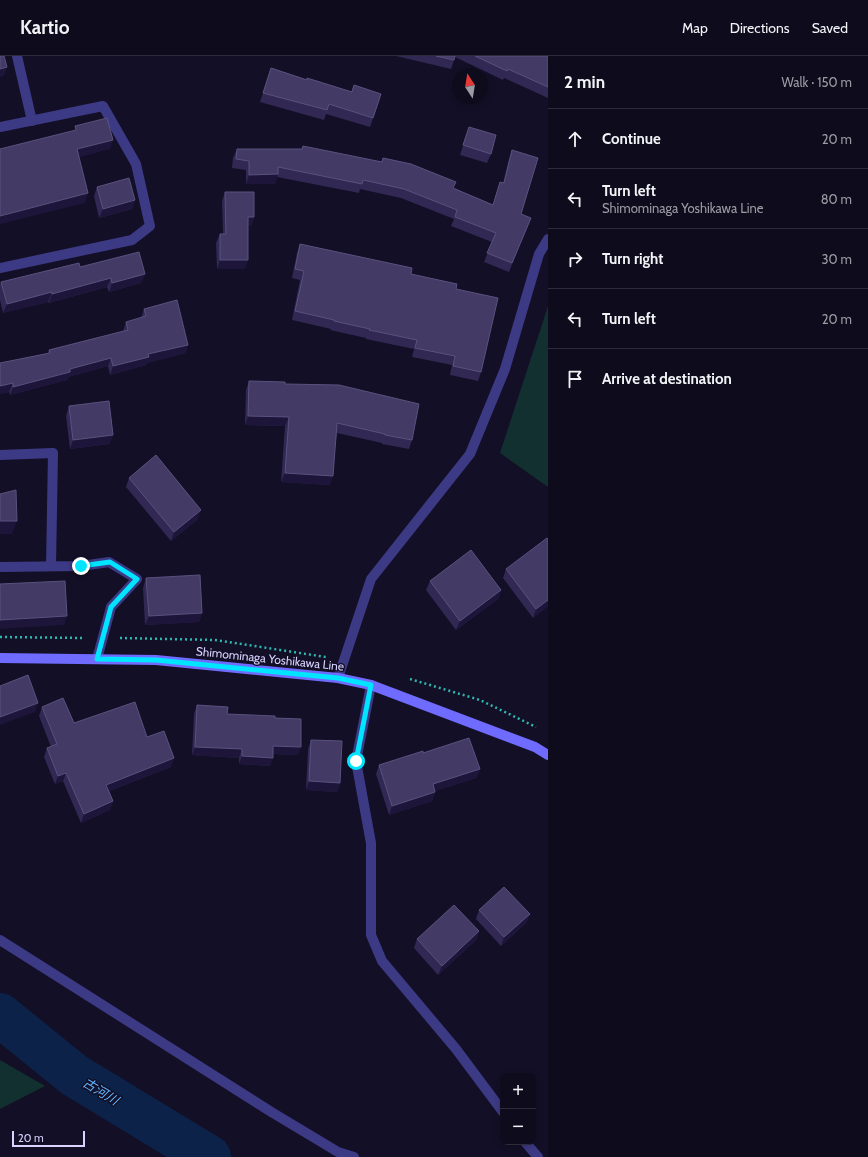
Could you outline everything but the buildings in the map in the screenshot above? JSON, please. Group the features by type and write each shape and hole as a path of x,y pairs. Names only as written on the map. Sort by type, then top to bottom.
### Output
{"main road":[{"name":"Shimominaga Yoshikawa Line","path":"0,658 156,660 338,678 371,685 535,747 548,755"}],"street":[{"path":"17,56 32,121"},
{"path":"0,127 103,106 136,164 150,226 132,240 0,268"},
{"path":"338,678 371,579 470,454 505,369 539,254 548,239"},
{"path":"0,454 53,453 51,566"},
{"path":"0,567 81,566 110,562 137,579 111,607 97,659"},
{"path":"371,685 356,761 371,843 371,935 382,961 456,1049 501,1109"},
{"path":"0,940 273,1113 338,1152 354,1157"},
{"path":"528,1145 538,1157"}],"green space":[{"path":"548,306 548,487 500,453"},
{"path":"0,1060 45,1086 0,1109"}],"waterway":[{"name":"古河川","path":"0,1015 74,1075 209,1157"}],"route":[{"path":"81,566 110,562 137,579 111,607 97,659 156,660 338,678 371,685 356,761"}]}
